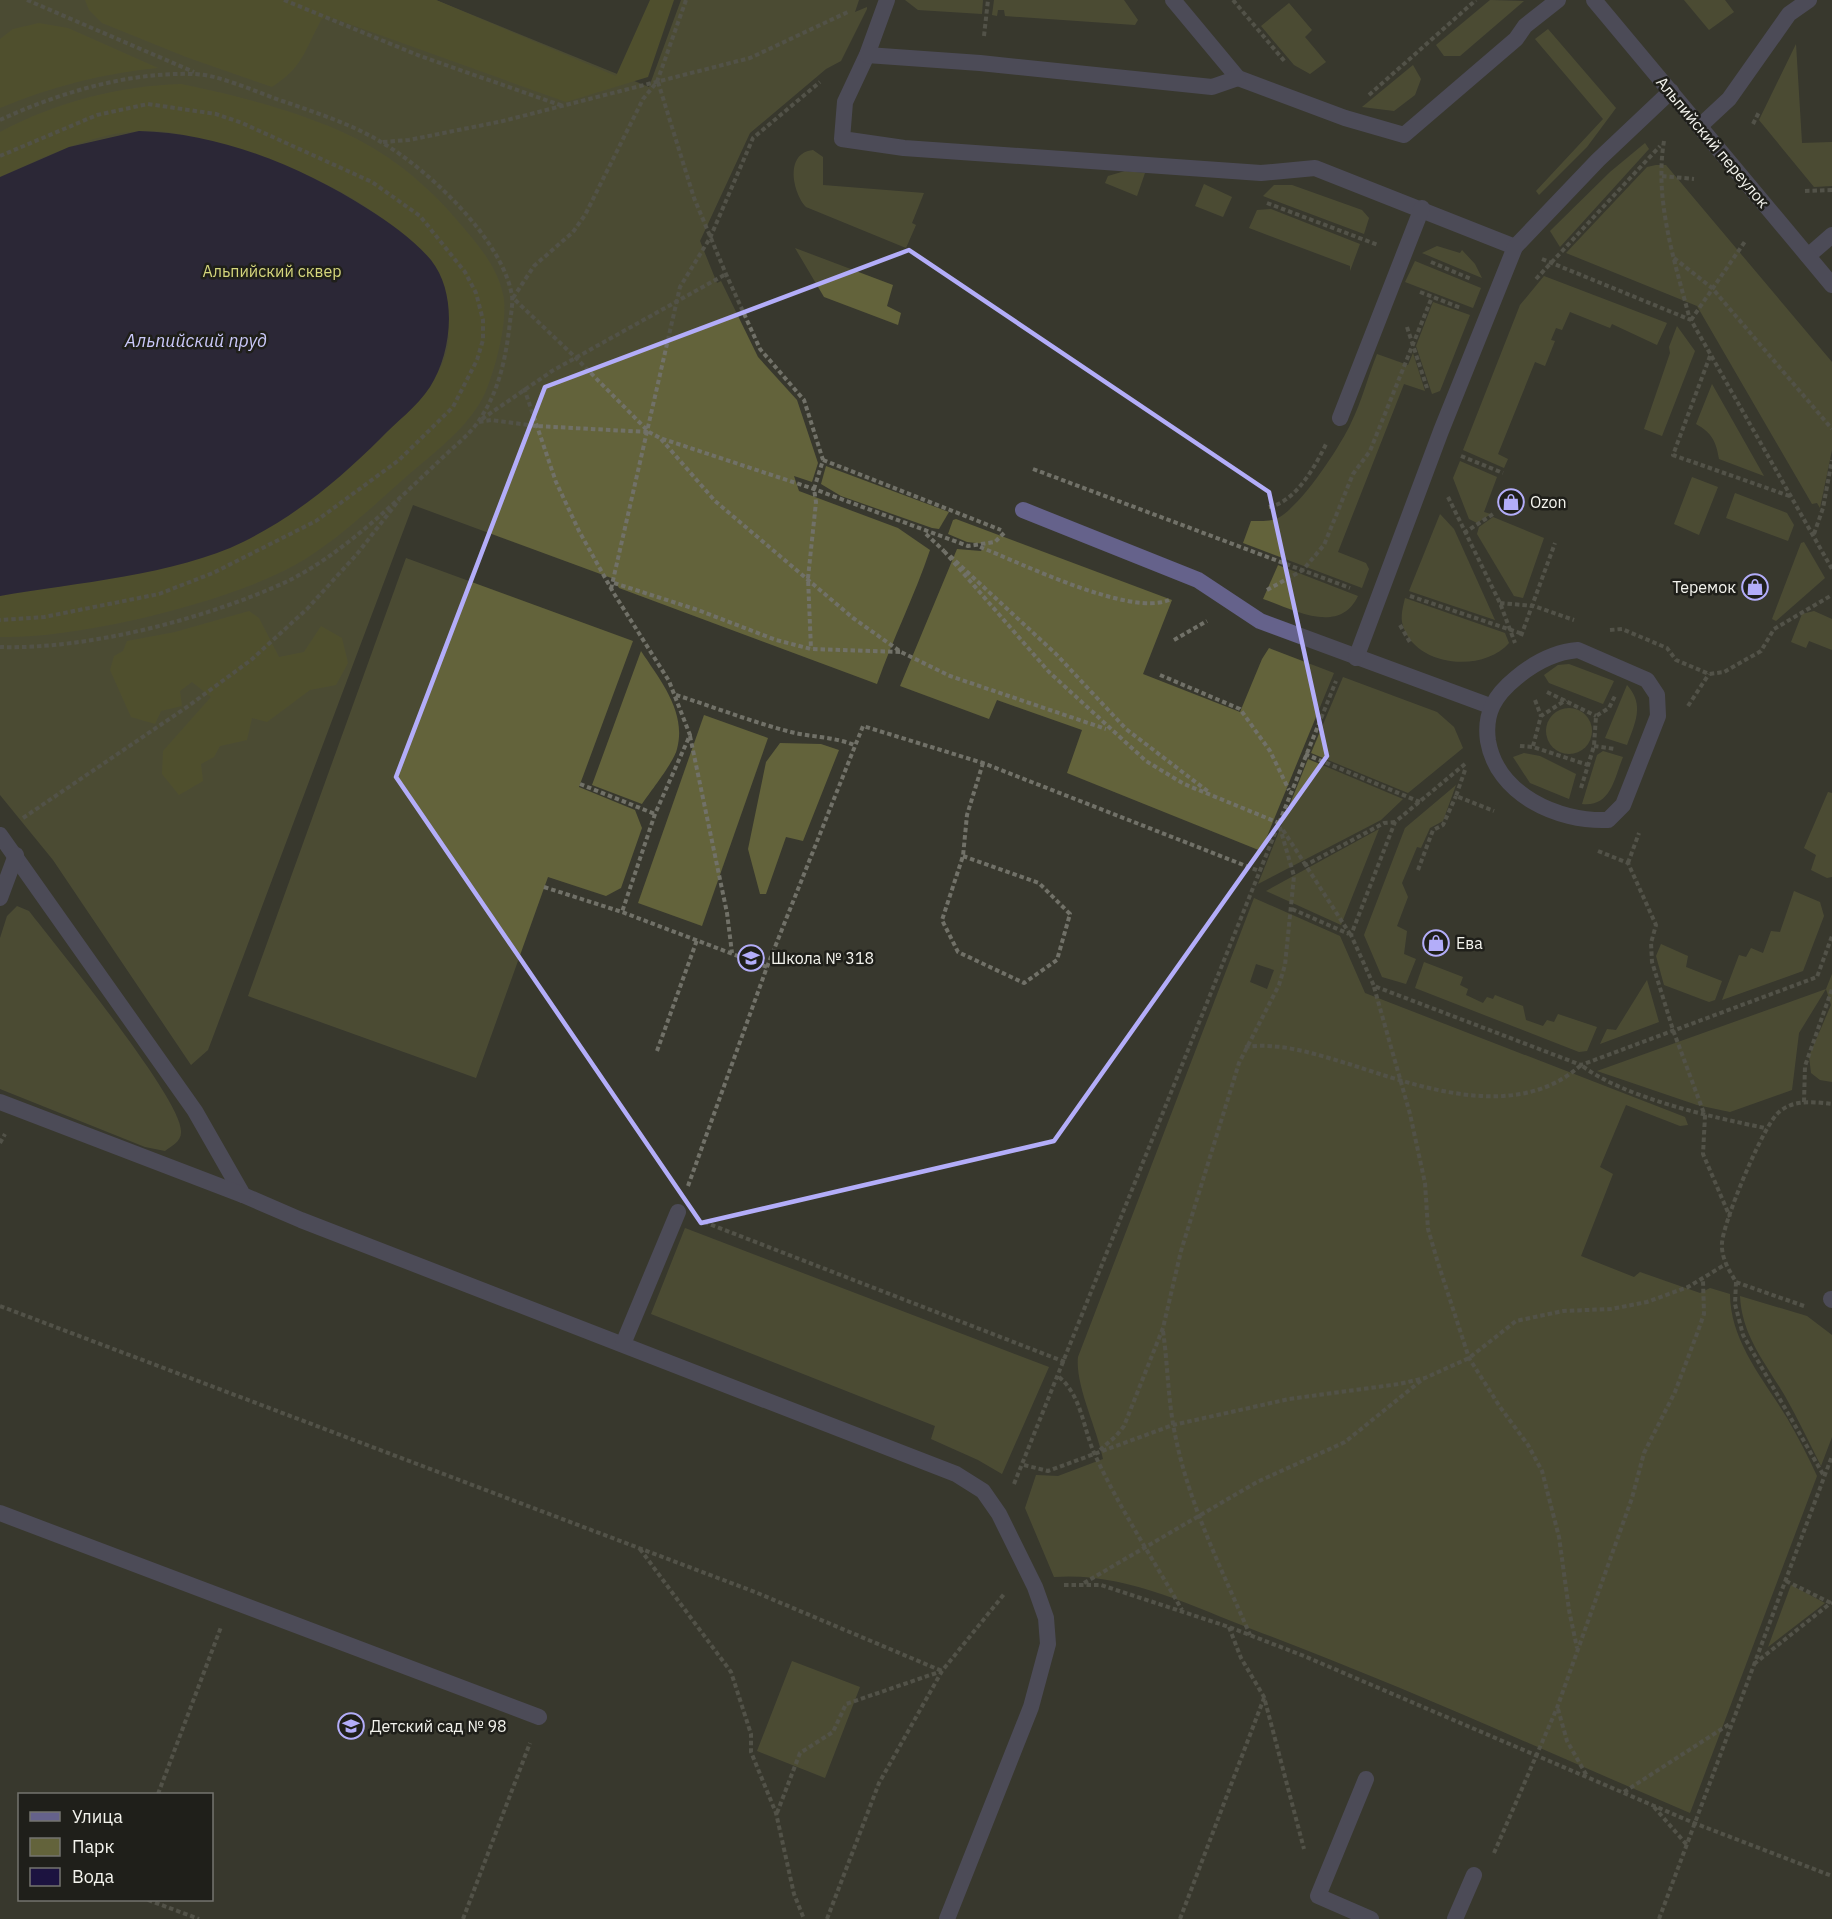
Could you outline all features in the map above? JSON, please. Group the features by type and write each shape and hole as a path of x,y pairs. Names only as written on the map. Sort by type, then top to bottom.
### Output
{"street":[{"path":"887,0 867,56 845,102 842,139 904,148 1261,173 1315,168 1515,246"},
{"path":"1173,0 1238,78 1345,118 1404,135 1516,39 1525,26 1558,0"},
{"name":"Альпийский переулок","path":"1594,0 1832,285"},
{"path":"1700,126 1730,99 1790,14 1809,0"},
{"path":"867,56 980,63 1212,87 1238,78"},
{"path":"1356,658 1441,430 1515,246 1605,153 1671,91"},
{"path":"1341,418 1422,208"},
{"path":"1808,256 1832,235"},
{"path":"1023,510 1198,580 1260,621 1490,706"},
{"path":"1578,651 1647,680 1657,695 1658,716 1623,805 1608,820 1593,821 1570,816 1528,800 1511,786 1497,770 1490,753 1487,732 1490,706 1505,687 1526,669 1562,652 1578,651"},
{"path":"0,835 195,1111 243,1195"},
{"path":"0,898 16,855"},
{"path":"0,1102 956,1474 982,1491 999,1514 1035,1587 1046,1618 1048,1644 1031,1707 947,1919"},
{"path":"624,1344 678,1212"},
{"path":"0,1513 539,1717"},
{"path":"1366,1779 1318,1896 1371,1919"},
{"path":"1455,1919 1474,1875"}],"path":[{"path":"27,0 198,74 330,118 382,142 416,166 471,220 490,246 513,298 649,432 660,438 814,489 923,531 968,546 980,547 1040,572 1137,603 1167,602 1198,580"},
{"path":"284,0 420,56 564,106"},
{"path":"479,422 494,393 503,367 513,298 534,266 578,225 643,99 657,82 686,0"},
{"path":"382,142 461,130 750,58 867,3 887,0"},
{"path":"1233,0 1293,71"},
{"path":"1367,96 1473,1"},
{"path":"0,120 63,95 108,84 172,74 198,74"},
{"path":"611,589 649,432 680,287 710,238 722,205 753,138 823,79"},
{"path":"657,82 694,198 710,238 760,349 804,400 823,460 814,489 816,502 808,578 811,649"},
{"path":"0,156 97,115 148,104 216,114 242,123 372,182 420,216 465,272 476,293 483,320 483,340 477,360 453,407 399,460 316,520 213,573 159,594 44,617 0,620"},
{"path":"1531,284 1664,141 1662,176 1666,222 1690,321 1832,568"},
{"path":"1662,176 1694,179"},
{"path":"1805,191 1832,190"},
{"path":"1261,201 1382,247"},
{"path":"1690,321 1746,240"},
{"path":"1674,258 1712,288 1832,429"},
{"path":"1550,262 1690,321"},
{"path":"0,647 48,646 100,638 181,619 253,595 286,581 325,558 404,495 479,422 525,388 575,357 726,274"},
{"path":"1411,289 1472,311"},
{"path":"1174,640 1190,629 1238,607 1303,570 1324,545 1353,474 1370,451 1432,297"},
{"path":"1412,344 1428,392"},
{"path":"1710,355 1673,455 1792,497"},
{"path":"525,388 556,482 611,589 675,694 690,735 727,913 732,953"},
{"path":"1269,507 1281,503 1295,492 1341,418"},
{"path":"479,422 491,420 536,426 649,432"},
{"path":"660,438 715,501 853,618 902,652 950,676 1109,730"},
{"path":"1453,463 1456,454 1503,473"},
{"path":"823,460 1005,532"},
{"path":"1813,535 1823,508 1832,460"},
{"path":"1033,469 1360,592"},
{"path":"1443,489 1500,603 1515,644"},
{"path":"28,815 187,707 251,660 357,554 404,495"},
{"path":"980,547 995,542 1023,510"},
{"path":"1464,533 1493,514"},
{"path":"923,531 1048,647 1126,729 1218,798"},
{"path":"1507,652 1523,634 1555,543"},
{"path":"944,551 1049,672 1109,730 1170,777 1278,821 1304,866 1351,935 1374,986 1401,1081 1425,1183 1428,1229 1470,1358 1495,1400 1528,1444 1542,1471 1559,1537 1569,1610 1577,1648"},
{"path":"614,583 698,610 776,640 811,649 902,652"},
{"path":"1402,594 1523,634"},
{"path":"1710,674 1724,672 1761,651 1774,629 1832,595"},
{"path":"1500,603 1534,606"},
{"path":"1397,618 1401,632 1419,651"},
{"path":"1596,716 1609,708 1641,638"},
{"path":"999,1514 1024,1466 1305,754 1340,671 1356,658"},
{"path":"1160,675 1240,709 1270,751 1290,791"},
{"path":"1537,688 1567,700 1596,716"},
{"path":"675,694 790,732 832,741 843,741 854,746"},
{"path":"1533,747 1541,716 1567,700"},
{"path":"1579,793 1594,746 1596,716"},
{"path":"1065,1362 678,1212 767,967 854,746 863,726 983,763 1259,870"},
{"path":"622,912 655,814 690,735"},
{"path":"1518,746 1533,747 1588,765"},
{"path":"1305,754 1419,802"},
{"path":"1351,935 1395,822 1468,761 1443,825 1433,830 1418,870"},
{"path":"963,856 1039,883 1070,914 1057,960 1024,983 958,952 942,920 963,856 967,814 983,763"},
{"path":"580,784 655,814"},
{"path":"1456,796 1498,812"},
{"path":"1094,1453 1116,1436 1124,1425 1163,1328 1181,1251 1245,1047 1279,985 1285,965 1292,909 1292,864 1278,821"},
{"path":"1304,866 1384,823 1395,822"},
{"path":"1596,850 1628,863 1656,925 1651,943 1652,962 1673,1030 1705,1116 1703,1154 1730,1217"},
{"path":"544,887 622,912 767,967"},
{"path":"1292,909 1351,935"},
{"path":"1245,1047 1282,1046 1401,1081 1473,1095 1527,1093 1558,1082 1581,1065 1816,977 1832,936"},
{"path":"657,1051 697,940"},
{"path":"1374,986 1581,1065 1599,1079 1705,1116 1766,1128"},
{"path":"1804,1102 1805,1066 1832,989"},
{"path":"1824,1477 1743,1335 1735,1304 1736,1282 1726,1264 1722,1240 1766,1128 1779,1112 1804,1102 1832,1104"},
{"path":"1024,1466 1048,1471 1173,1425 1289,1400 1399,1384 1425,1377 1470,1358 1516,1321 1563,1311 1629,1306 1703,1280 1726,1264"},
{"path":"1474,1875 1493,1855 1557,1708 1632,1498 1644,1453 1675,1392 1704,1314 1703,1280"},
{"path":"1736,1282 1805,1306"},
{"path":"0,1306 755,1592 942,1671"},
{"path":"1163,1328 1173,1425 1180,1455 1200,1517 1251,1636"},
{"path":"1059,1376 1071,1388 1094,1453 1119,1502 1182,1610"},
{"path":"1083,1583 1257,1482 1345,1442 1425,1377"},
{"path":"1659,1919 1832,1456"},
{"path":"640,1549 731,1672 751,1734 751,1752 776,1813 794,1894 804,1919"},
{"path":"827,1919 879,1783 942,1671 1026,1567"},
{"path":"1754,1664 1832,1603 1786,1581"},
{"path":"1035,1587 1083,1583 1119,1589 1229,1627 1694,1823 1832,1876"},
{"path":"158,1793 231,1599"},
{"path":"1229,1627 1241,1658 1264,1697 1270,1727 1318,1896"},
{"path":"776,1813 800,1753 833,1732 846,1704 942,1671"},
{"path":"1179,1919 1264,1697"},
{"path":"1557,1708 1567,1741 1587,1777"},
{"path":"463,1919 539,1717"},
{"path":"1623,1793 1732,1722"},
{"path":"1652,1804 1687,1845"},
{"path":"152,1901 199,1919"}],"highlighted area":[{"path":"909,250 1269,492 1327,756 1054,1141 701,1223 396,777 545,387"}],"green space":[{"name":"Альпийский сквер","path":"0,0 436,0 649,87 681,0 859,0 855,12 867,7 867,9 841,61 826,69 750,133 700,241 717,283 721,281 758,357 797,400 818,463 812,482 794,476 799,491 898,528 930,550 877,684 619,588 614,579 413,505 208,1050 191,1065 53,860 0,795"},
{"path":"905,0 983,0 982,14 918,10"},
{"path":"994,0 1124,0 1138,20 1135,25 1005,16 1004,10 998,10 997,16 992,15"},
{"path":"1490,0 1524,1 1460,56 1444,56 1436,45"},
{"path":"1684,0 1725,0 1734,12 1709,30"},
{"path":"1289,3 1312,30 1305,37 1326,62 1310,74 1294,65 1261,26"},
{"path":"1548,29 1616,108 1587,147 1539,195 1536,191 1603,119 1535,39"},
{"path":"1796,44 1802,143 1832,142 1832,186 1814,187 1759,120"},
{"path":"1413,65 1421,79 1415,95 1394,111 1362,107"},
{"path":"1645,143 1649,149 1560,247 1550,231 1610,172"},
{"path":"813,150 823,157 823,185 924,193 912,223 916,225 906,248 806,207 798,193 794,174 798,158"},
{"path":"1666,165 1832,362 1832,450 1820,508 1817,503 1812,504 1697,306 1566,253 1647,167"},
{"path":"1125,171 1145,173 1137,196 1105,183 1108,176"},
{"path":"1204,184 1232,197 1223,217 1195,206"},
{"path":"1274,185 1292,185 1362,210 1369,218 1364,234 1263,196"},
{"path":"1271,209 1360,244 1350,271 1350,266 1249,228 1257,210"},
{"path":"1437,246 1460,253 1462,250 1475,264 1482,278 1422,253"},
{"path":"795,248 893,285 887,306 901,313 898,325 824,297"},
{"path":"1415,261 1481,288 1473,308 1405,282"},
{"path":"1544,276 1667,323 1657,345 1612,324 1610,328 1570,312 1562,330 1556,328 1551,340 1555,341 1545,366 1535,362 1498,454 1508,459 1504,468 1463,450 1520,305"},
{"path":"1433,302 1470,315 1440,391 1432,394 1416,346"},
{"path":"1677,326 1695,351 1662,436 1644,429"},
{"path":"1413,353 1425,391 1404,384 1338,552 1366,563 1369,569 1362,588 1243,543 1251,521 1268,521 1278,518 1298,501 1319,475 1351,423 1377,354 1408,365"},
{"path":"1712,384 1764,476 1719,459 1712,438 1696,424"},
{"path":"1460,461 1497,477 1484,512 1491,514 1477,523 1469,519 1453,478"},
{"path":"826,466 949,512 939,529 932,528 841,496 821,484"},
{"path":"1692,477 1718,487 1699,535 1674,524"},
{"path":"1735,493 1787,513 1794,525 1788,541 1726,518"},
{"path":"1440,514 1454,529 1495,620 1409,591"},
{"path":"1493,517 1544,538 1523,598 1514,596 1477,534 1479,527"},
{"path":"956,519 1172,600 1143,674 1240,712 1262,659 1269,648 1334,673 1261,851 1067,773 1082,730 997,700 989,719 900,686 957,549 981,551 985,544 967,542 948,534 953,520"},
{"path":"1804,542 1825,578 1776,621 1772,619 1801,543"},
{"path":"406,558 633,641 579,787 635,810 642,828 621,888 606,896 548,877 476,1078 248,996"},
{"path":"1278,565 1358,596 1350,608 1339,615 1328,617 1301,613 1263,599"},
{"path":"1405,598 1505,633 1509,643 1498,653 1483,659 1467,662 1435,657 1421,650 1410,640 1402,623"},
{"path":"1814,611 1832,619 1832,650 1809,641 1806,648 1791,642 1802,614"},
{"path":"641,651 670,697 675,709 679,735 675,755 642,804 592,785"},
{"path":"1569,664 1614,681 1603,704 1549,683 1544,675 1558,665"},
{"path":"1343,677 1437,712 1454,727 1463,748 1408,793 1311,753"},
{"path":"1627,685 1636,700 1637,714 1627,745 1605,738"},
{"path":"1569,708 1585,715 1592,731 1585,747 1569,754 1553,747 1546,731 1553,715"},
{"path":"704,715 768,738 702,926 638,903"},
{"path":"780,743 821,744 839,750 803,841 786,837 766,894 760,894 748,849 766,762"},
{"path":"1603,751 1623,757 1614,782 1610,790 1599,801 1582,804 1597,755"},
{"path":"1524,753 1540,756 1576,774 1569,799 1530,783 1513,757"},
{"path":"1308,759 1403,799 1381,820 1258,884"},
{"path":"1456,785 1443,821 1430,828 1421,848 1417,847 1402,883 1408,897 1397,926 1407,931 1404,954 1416,959 1406,984 1382,977 1364,935 1405,828"},
{"path":"1828,792 1832,793 1832,877 1827,878 1811,870 1816,855 1804,848"},
{"path":"1379,829 1341,925 1266,891"},
{"path":"1794,891 1820,902 1824,916 1803,971 1722,1000 1739,955 1746,957 1751,948 1763,953 1771,931 1780,932"},
{"path":"1254,898 1340,936 1365,993 1685,1117 1688,1125 1680,1126 1626,1105 1600,1167 1613,1174 1581,1256 1634,1277 1640,1272 1700,1293 1710,1288 1730,1294 1736,1328 1742,1344 1791,1425 1817,1476 1690,1813 1418,1696 1181,1601 1131,1585 1106,1580 1054,1577 1025,1508 1036,1475 1058,1476 1103,1459 1083,1393 1078,1357","holes":["1256,964 1274,970 1267,989 1250,982"]},
{"path":"17,906 29,911 89,987 161,1088 176,1114 181,1131 178,1140 165,1151 145,1147 0,1089 0,938 7,916"},
{"path":"1661,944 1688,956 1686,967 1722,981 1715,1000 1709,1002 1664,985 1656,956"},
{"path":"1424,962 1463,977 1460,985 1468,989 1466,995 1483,1003 1487,997 1493,999 1495,995 1523,1006 1526,1020 1543,1026 1547,1020 1554,1022 1558,1014 1597,1027 1587,1051 1579,1052 1415,988"},
{"path":"1832,974 1832,1082 1820,1080 1811,1073 1809,1056 1831,1005 1826,989"},
{"path":"1647,980 1659,1022 1600,1044 1607,1029 1616,1030"},
{"path":"1826,989 1799,1033 1792,1090 1730,1112 1697,1105 1597,1071"},
{"path":"685,1228 1049,1367 1002,1474 978,1460 931,1439 935,1426 651,1314"},
{"path":"1740,1296 1807,1316 1832,1335 1832,1437 1821,1466 1790,1405 1750,1336 1745,1324"},
{"path":"1791,1585 1825,1603 1768,1647"},
{"path":"792,1661 860,1687 825,1778 757,1751"}],"shaded area":[{"path":"85,0 436,0 616,76 650,0 674,0 648,77 566,102 327,16 321,20 297,65 272,87 186,57 102,23 89,10"},
{"path":"39,23 68,28 158,68 118,73 78,82 0,108 0,39 13,29"},
{"path":"181,84 256,102 334,128 378,151 423,185 475,241 487,257 500,284 504,304 503,330 493,371 478,405 451,438 354,523 295,565 231,593 151,616 69,632 0,637 0,596 113,578 179,563 238,540 291,511 340,475 407,412 435,378 447,352 449,337 447,323 434,267 427,255 365,206 342,192 293,169 198,139 170,132 151,131 123,133 86,141 0,177 0,132 21,121 65,104 111,92"},
{"path":"249,611 259,618 279,657 304,652 321,626 342,638 348,663 336,685 310,690 267,722 252,718 247,740 220,746 214,757 201,764 203,781 179,795 162,774 163,751 211,697 192,682 180,691 182,706 161,711 155,724 131,717 110,670 114,656 123,651 127,641 175,632"}],"water":[{"name":"Альпийский пруд","path":"139,131 200,138 259,155 342,193 393,226 431,260 440,274 445,289 449,324 443,358 430,387 419,401 365,454 333,483 262,532 243,542 187,563 92,582 0,596 0,177 69,147"}],"place":[{"name":"Ozon","path":"1511,502"},
{"name":"Теремок","path":"1755,587"},
{"name":"Ева","path":"1436,943"},
{"name":"Школа № 318","path":"751,958"},
{"name":"Детский сад № 98","path":"351,1726"}]}
